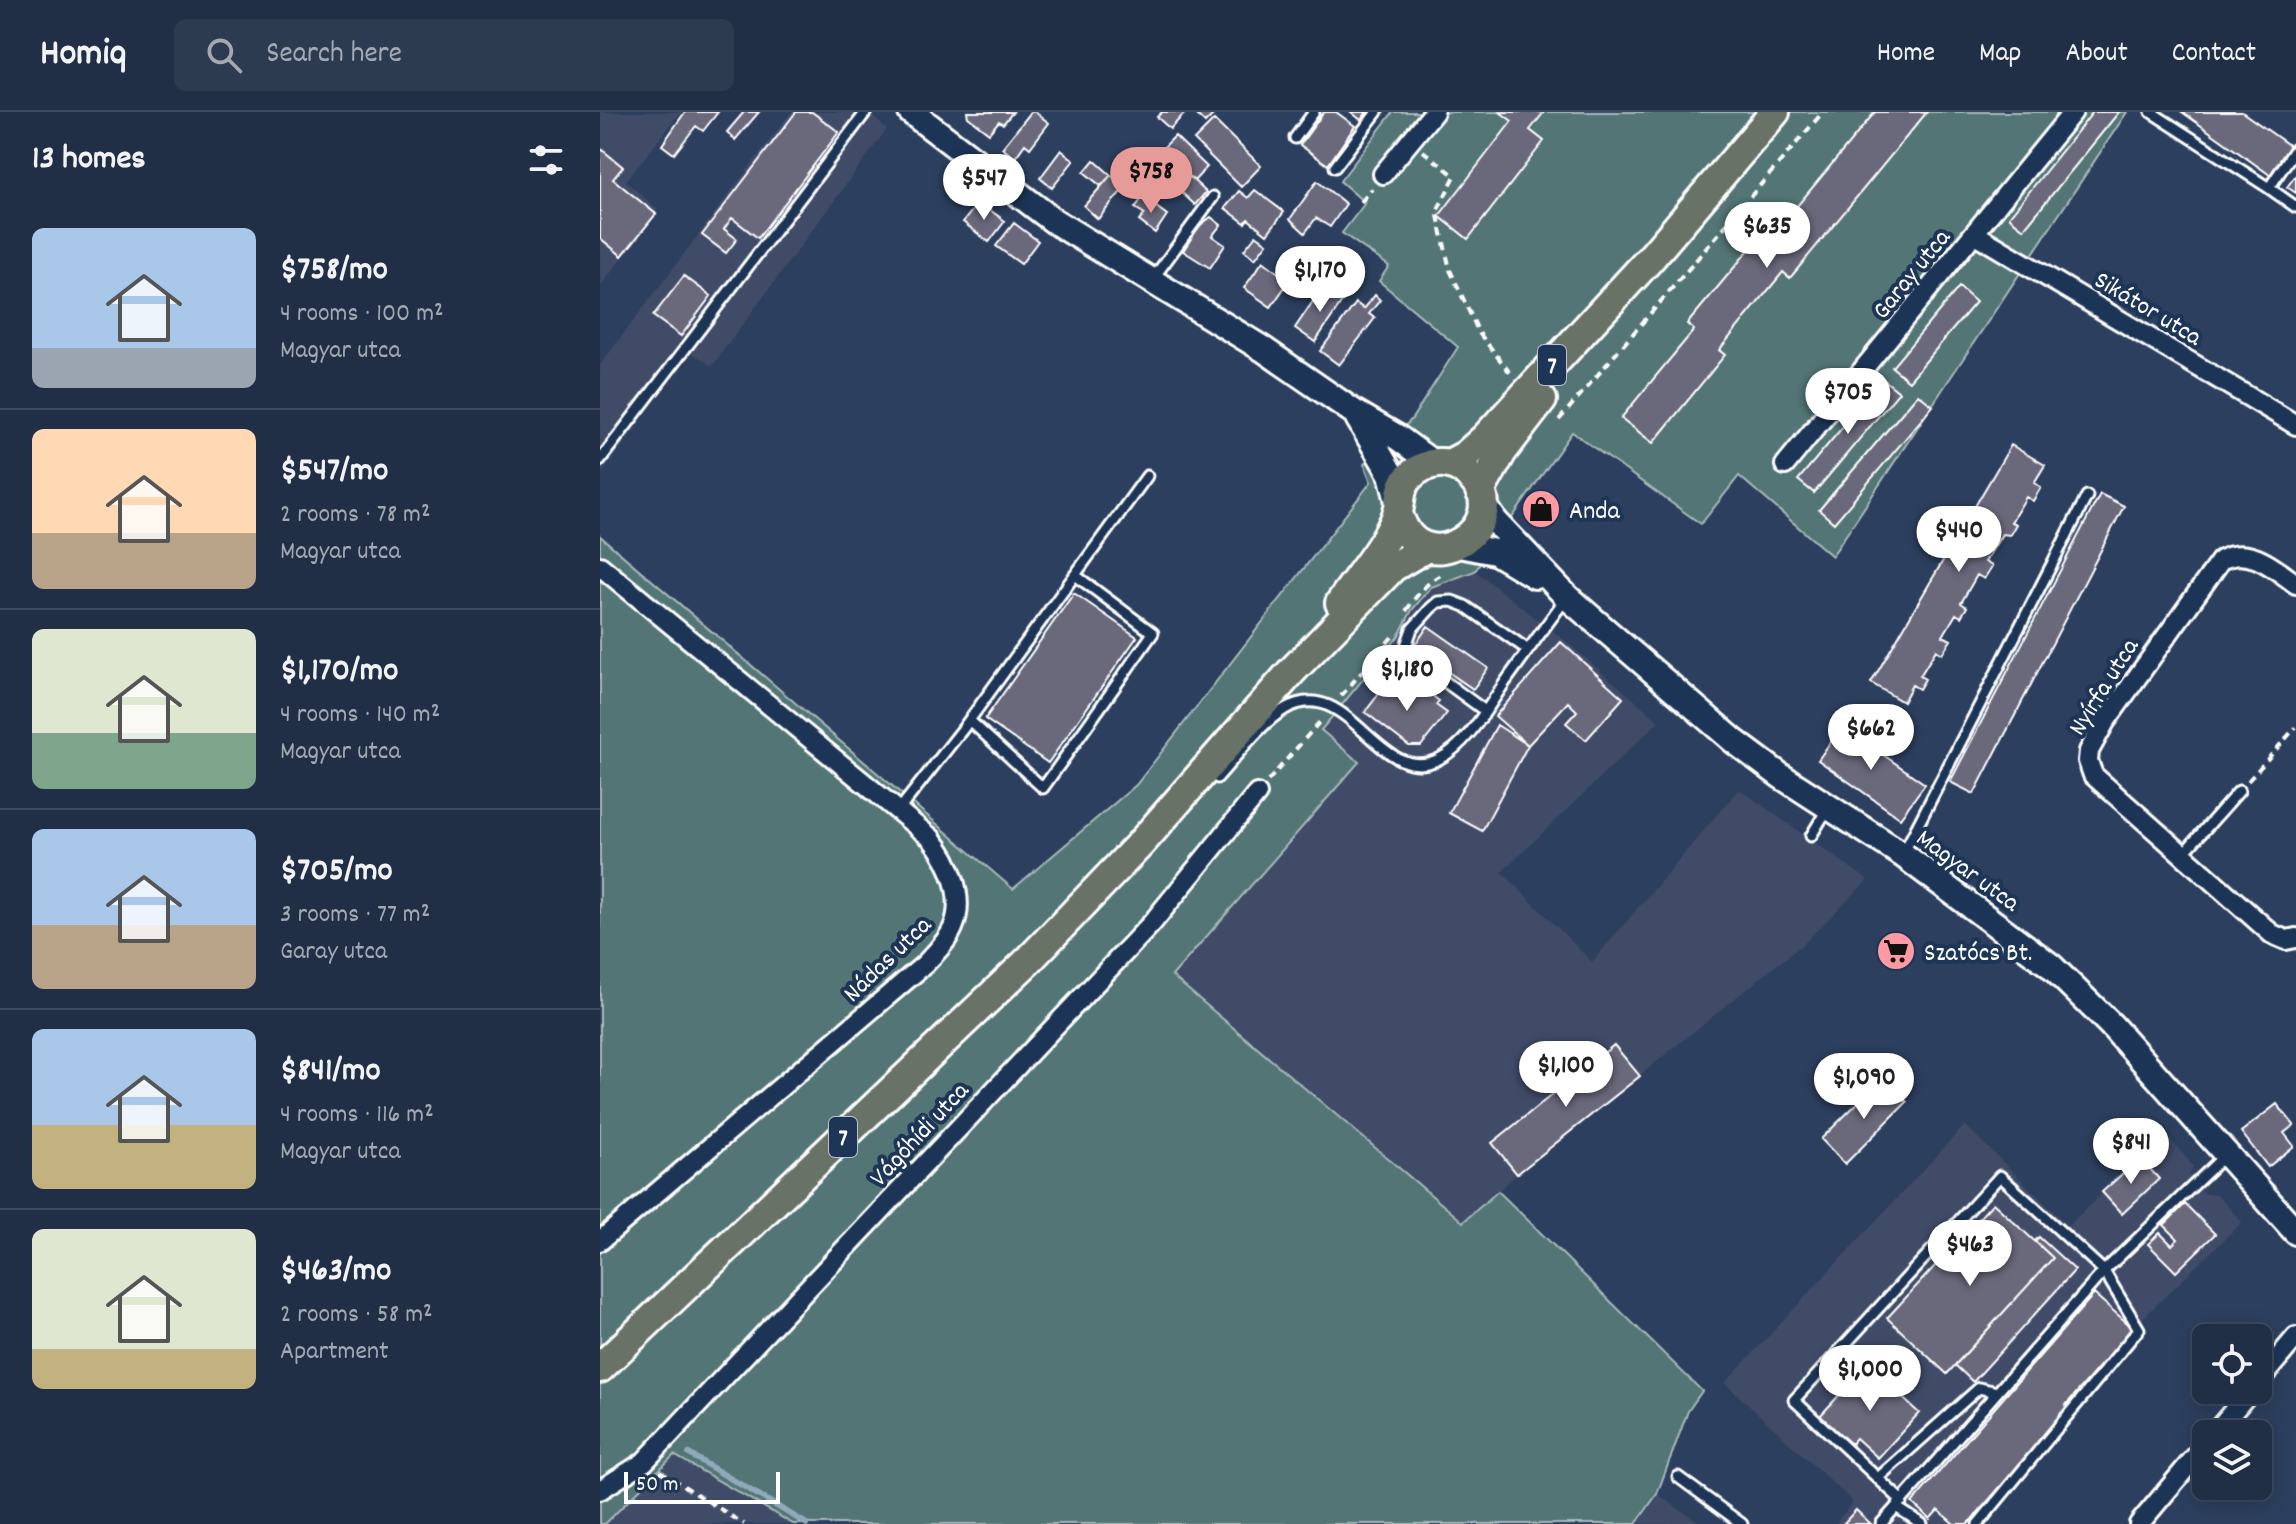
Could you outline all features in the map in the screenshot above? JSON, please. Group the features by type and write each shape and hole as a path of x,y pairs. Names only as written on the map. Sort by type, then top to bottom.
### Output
{"main road":[{"name":"7","path":"1291,672 1376,551 1398,507 1402,487 1410,476 1421,468 1466,455 1485,438 1649,260 1775,112"},
{"name":"7","path":"600,1368 1029,960 1142,842 1291,672 1393,567 1427,547 1438,549 1459,545 1477,527 1482,497 1502,452 1649,260"},
{"path":"1442,464 1468,474 1482,497"},
{"path":"1398,507 1405,530 1411,538 1427,547"}],"street":[{"path":"1383,174 1434,112"},
{"name":"Garay utca","path":"1785,465 2073,112"},
{"path":"917,114 1054,221 1263,349 1354,412 1442,464"},
{"name":"Sikátor utca","path":"1975,234 2296,425"},
{"path":"1354,412 1391,474 1398,507"},
{"name":"Magyar utca","path":"1482,497 1495,521 1567,597 1734,741 1903,855 2014,937 2079,992 2294,1224"},
{"name":"Magyar utca","path":"1459,545 1495,552 1567,597"},
{"name":"Nyírfa utca","path":"2296,584 2268,563 2252,556 2235,555 2221,560 2121,697 2089,751 2088,761 2093,775 2272,934 2286,940 2296,938"},
{"name":"Nádas utca","path":"600,566 899,810 941,850 953,875 956,919 947,939 925,964 600,1241"},
{"name":"Vágóhídi utca","path":"600,1490 644,1462 1152,923 1257,794"},
{"path":"2272,1365 2296,1337"},
{"path":"2226,1420 2239,1404"},
{"path":"2139,1524 2192,1461"}],"lane":[{"path":"600,460 866,112"},
{"path":"1295,138 1314,112"},
{"path":"1335,167 1377,112"},
{"path":"2151,112 2296,207"},
{"path":"2269,188 2296,148"},
{"path":"1152,280 1213,197"},
{"path":"899,810 969,720 1147,476"},
{"path":"1903,855 2087,496"},
{"path":"969,720 1043,788 1153,633 1075,575"},
{"path":"1213,781 1274,716 1286,708 1310,702 1332,706 1393,756 1418,764 1437,760 1454,749 1485,711 1567,597"},
{"path":"1485,711 1414,659 1407,643 1412,629 1438,602 1452,601 1465,606 1528,650"},
{"path":"2182,855 2239,791"},
{"path":"1142,842 1193,803"},
{"path":"1811,836 1829,807"},
{"path":"1881,1524 2104,1271 2227,1154"},
{"path":"1922,1524 1899,1504 1879,1477 1794,1400 2000,1176 2104,1271 2139,1329 1978,1524"},
{"path":"1879,1477 1979,1388 1997,1392"},
{"path":"1678,1477 1742,1524"}],"path":[{"path":"1560,420 1823,112"},
{"path":"1410,141 1455,176 1437,211 1442,236 1450,270 1479,333 1511,374 1502,384"},
{"path":"1405,613 1420,591"},
{"path":"1257,794 1392,639 1397,624"},
{"path":"2239,791 2296,727"},
{"path":"644,1462 744,1524"}],"shaded area":[{"path":"600,112 681,112 626,181 658,210 600,287"},
{"path":"791,112 867,112 887,129 712,366 691,352 600,476 600,365"},
{"path":"1475,571 1563,639 1659,721 1502,872 1592,962 1739,789 1868,880 1804,943 1517,1174 1464,1222 1172,977 1359,763 1321,730 1398,637 1412,610 1431,586"},
{"path":"1965,1125 2068,1226 2165,1133 2193,1166 2189,1176 2205,1194 2217,1194 2242,1222 2143,1318 2147,1332 1986,1524 1835,1524 1853,1502 1725,1383"},
{"path":"674,1454 793,1524 605,1524"},
{"path":"1657,1494 1702,1524 1636,1524"}],"green space":[{"path":"1393,112 2127,112 1832,556 1739,476 1701,524 1572,432 1475,571 1431,587 1412,610 1398,637 1321,730 1359,762 1172,976 1463,1222 1498,1191 1702,1391 1688,1411 1657,1494 1636,1524 793,1524 674,1455 605,1524 600,1524 600,536 1013,889 1136,785 1371,482 1364,464 1411,420 1458,347 1379,281 1389,266 1342,233 1365,203 1340,181"}],"building":[{"path":"685,112 718,112 703,131 696,126 674,154 662,145"},
{"path":"744,112 759,112 735,140 727,132"},
{"path":"796,112 812,112 839,132 758,238 732,218 724,229 737,239 726,253 702,235"},
{"path":"967,112 1013,112 1003,124 999,121 989,133 968,117"},
{"path":"1031,112 1049,123 1030,148 1025,144 1015,158 1002,148"},
{"path":"1162,112 1186,112 1170,129 1157,117"},
{"path":"1216,112 1205,123 1196,114"},
{"path":"1324,112 1336,112 1355,126 1328,165 1300,145"},
{"path":"1351,112 1367,112 1361,120"},
{"path":"1500,112 1544,112 1530,130 1544,141 1468,239 1439,216 1512,121"},
{"path":"1875,112 1927,112 1790,278 1783,272 1719,350 1725,355 1653,443 1621,418 1694,330 1687,324 1752,246 1759,252"},
{"path":"2093,112 2119,112 2024,229 2009,217"},
{"path":"2182,112 2242,112 2290,146 2270,175"},
{"path":"1214,120 1261,166 1241,187 1194,140"},
{"path":"1175,136 1207,167 1194,181 1162,149"},
{"path":"600,148 623,167 613,179 656,214 622,256 600,238"},
{"path":"1061,150 1074,160 1052,188 1040,178"},
{"path":"1094,160 1111,175 1101,186 1084,172"},
{"path":"1174,162 1206,192 1195,205 1163,175"},
{"path":"1111,175 1125,187 1098,219 1084,206"},
{"path":"2296,175 2296,193 2287,187"},
{"path":"1317,181 1346,204 1330,227 1316,218 1305,233 1290,219"},
{"path":"1255,190 1284,212 1267,234 1248,219 1245,223 1225,208 1239,191 1248,198"},
{"path":"1143,197 1167,215 1155,233 1139,221 1145,214 1135,208"},
{"path":"979,202 1005,221 989,242 963,222"},
{"path":"1211,217 1221,225 1212,236 1225,245 1210,268 1183,251 1199,226"},
{"path":"1014,223 1038,241 1021,264 996,246"},
{"path":"1256,235 1267,243 1255,259 1244,250"},
{"path":"1263,261 1289,281 1271,307 1244,288"},
{"path":"684,276 711,296 681,336 653,316"},
{"path":"1324,285 1344,299 1315,342 1295,328"},
{"path":"1959,287 1976,302 1909,381 1892,367"},
{"path":"1375,295 1380,300 1369,314 1375,318 1339,365 1320,351 1356,303 1364,309"},
{"path":"1883,379 1899,392 1814,493 1798,480"},
{"path":"1918,394 1933,406 1834,523 1819,510"},
{"path":"2011,445 2045,465 2034,483 2041,487 2033,501 2026,497 2011,522 2016,524 2010,535 2002,534 1985,562 1992,566 1984,579 1977,575 1961,603 1967,607 1961,617 1956,614 1943,636 1951,640 1942,654 1936,650 1920,676 1925,679 1919,689 1912,685 1903,702 1871,683"},
{"path":"2100,494 2124,506 1974,794 1950,782"},
{"path":"1074,593 1137,637 1048,763 985,719"},
{"path":"1428,626 1488,668 1473,689 1413,648"},
{"path":"1561,642 1623,698 1586,740 1566,723 1577,711 1568,702 1528,745 1495,716"},
{"path":"1392,677 1414,694 1420,686 1439,701 1436,705 1447,713 1421,746 1409,746 1365,712"},
{"path":"1497,725 1528,745 1482,831 1449,813"},
{"path":"1842,726 1925,784 1900,818 1818,760"},
{"path":"1614,1045 1640,1076 1517,1174 1492,1143"},
{"path":"1883,1078 1907,1102 1845,1164 1821,1139"},
{"path":"2277,1104 2294,1125 2284,1133 2294,1146 2268,1167 2241,1132"},
{"path":"2140,1158 2159,1179 2122,1214 2102,1192"},
{"path":"1993,1203 2053,1258 1947,1374 1887,1318"},
{"path":"2185,1204 2215,1234 2176,1272 2148,1244 2160,1233 2172,1245 2178,1239 2164,1225"},
{"path":"2039,1237 2075,1270 1973,1382 1955,1365 2053,1258 2035,1241"},
{"path":"2094,1294 2133,1328 2066,1405 2069,1408 1968,1524 1954,1524 1938,1510 1930,1519 1912,1503"},
{"path":"1867,1365 1919,1413 1878,1458 1856,1438 1851,1444 1820,1416"},
{"path":"1856,1510 1871,1524 1843,1524"}],"waterway":[{"path":"689,1454 807,1524"}],"place":[{"name":"Anda","path":"1541,509"},
{"name":"Szatócs Bt.","path":"1896,951"}]}
